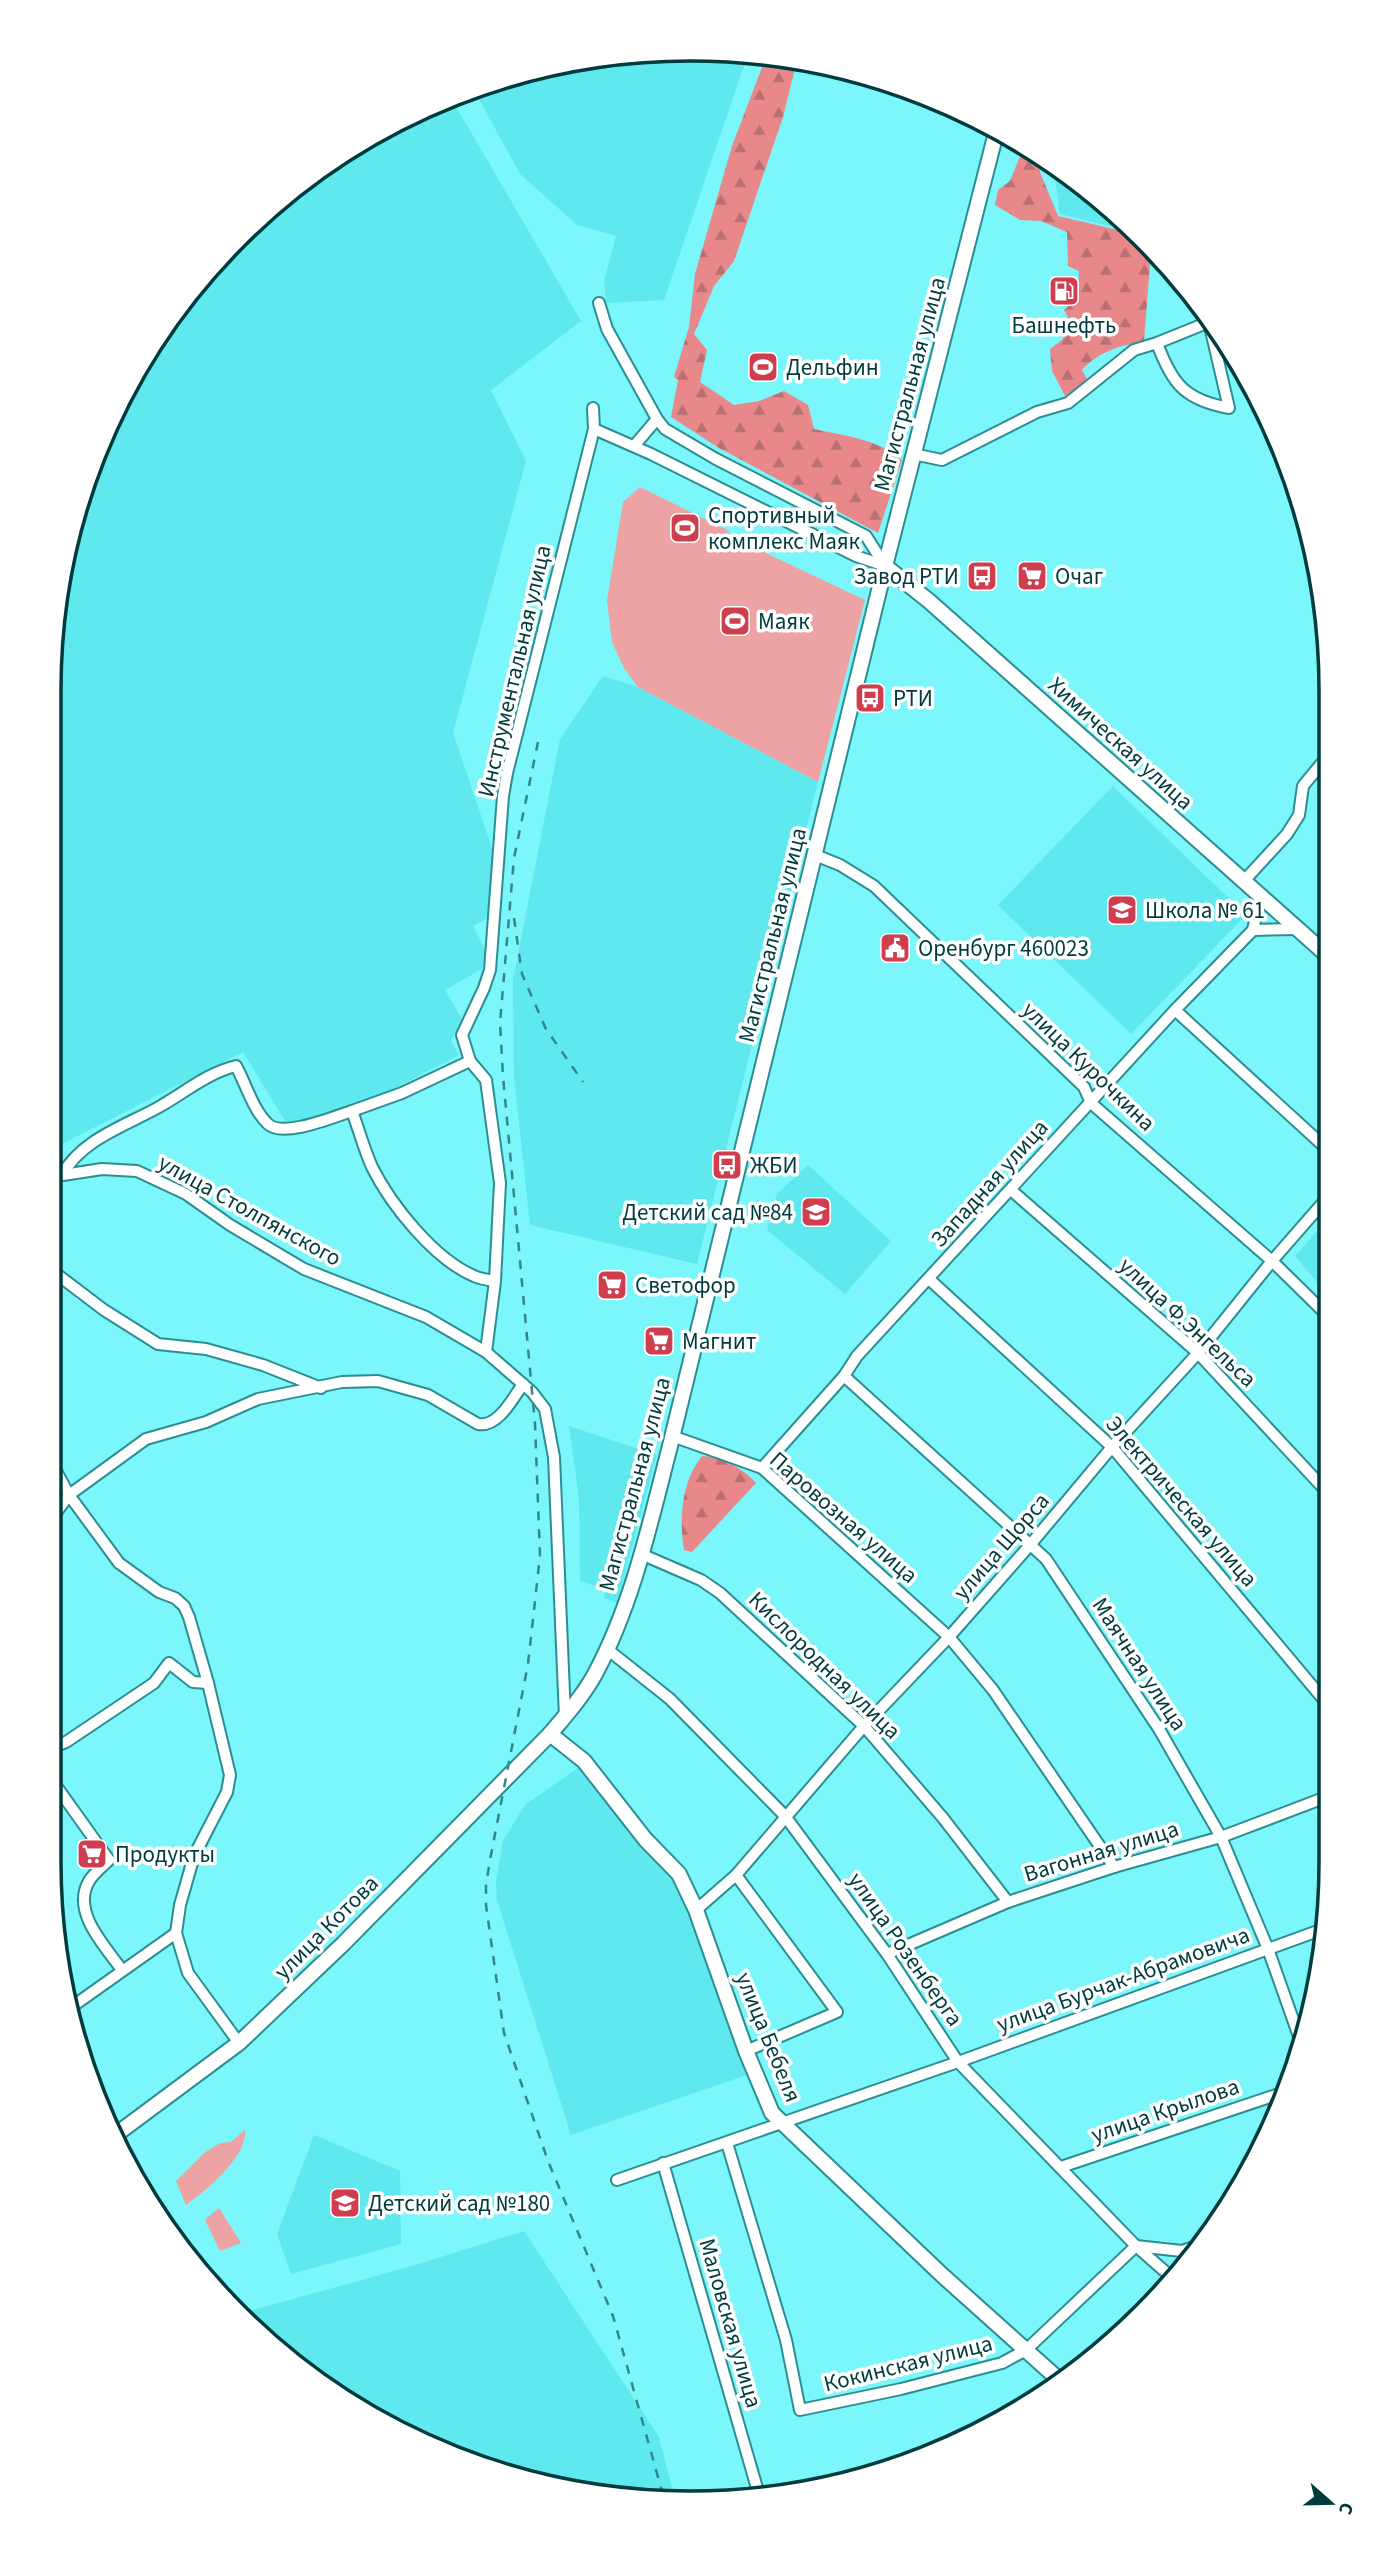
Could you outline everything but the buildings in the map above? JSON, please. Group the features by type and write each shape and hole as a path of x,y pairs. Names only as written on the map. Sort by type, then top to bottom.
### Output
{"street":[{"name":"Магистральная улица","path":"550,1734 580,1699 595,1675 623,1611 641,1554 913,454 995,140"},
{"name":"Химическая улица","path":"599,303 607,329 665,429 716,459 866,536 885,566 929,601 1319,948"},
{"path":"913,454 942,460 1037,412 1068,403 1134,350 1202,325"},
{"path":"1157,343 1164,363 1179,387 1206,404 1229,408 1214,342"},
{"name":"Инструментальная улица","path":"486,1352 495,1281 500,1183 486,1080 470,1061 463,1035 490,970 507,773 594,429 593,408"},
{"path":"635,446 657,419"},
{"name":"Химическая улица","path":"594,429 635,446 856,556 885,566"},
{"path":"1243,882 1287,834 1299,815 1303,786 1319,766"},
{"name":"улица Курочкина","path":"815,855 840,865 874,886 1084,1087 1091,1102 1272,1261 1319,1307"},
{"path":"1260,897 1253,930 1298,929"},
{"name":"Западная улица","path":"762,1468 844,1376 857,1356 1175,1010 1253,930"},
{"path":"1175,1010 1319,1142"},
{"path":"62,1175 79,1152 130,1120 159,1107 189,1087 236,1066 262,1118 276,1129 291,1129 402,1093 470,1061"},
{"path":"352,1111 372,1166 386,1192 417,1232 450,1263 474,1277 495,1281"},
{"name":"улица Столпянского","path":"62,1175 102,1169 137,1171 186,1194 230,1225 304,1269 426,1317 486,1352 523,1384 545,1409 554,1457 565,1717"},
{"name":"улица Ф.Энгельса","path":"1011,1189 1198,1353 1319,1483"},
{"name":"улица Щорса","path":"696,1910 736,1875 864,1726 950,1637 1112,1447 1198,1353 1319,1207"},
{"path":"61,1277 104,1310 158,1344 206,1349 263,1365 321,1388"},
{"name":"Электрическая улица","path":"929,1279 1112,1447 1319,1694"},
{"name":"Маячная улица","path":"844,1376 1046,1559 1159,1729 1221,1837 1268,1949 1296,2028"},
{"path":"61,1506 69,1495 146,1439 206,1422 258,1399 342,1382 379,1381 428,1395 485,1426 493,1422 523,1384"},
{"name":"Паровозная улица","path":"672,1436 762,1468 950,1637 993,1689 1114,1867"},
{"path":"61,1479 69,1495 119,1563 159,1592 175,1598 184,1606 189,1617 230,1775 227,1792 194,1856 180,1905 176,1933 188,1973 239,2043"},
{"name":"Кислородная улица","path":"641,1554 701,1580 720,1593 864,1726 943,1818 1009,1902"},
{"name":"улица Розенберга","path":"607,1649 670,1699 785,1816 887,1954 958,2062 1136,2246 1166,2273"},
{"path":"61,1744 154,1683 169,1663 193,1682 208,1683"},
{"name":"улица Бебеля","path":"550,1734 584,1761 645,1839 679,1874 696,1910 763,2097 772,2113 942,2275 1053,2375"},
{"name":"улица Котова","path":"122,2130 239,2043 343,1944 550,1734"},
{"path":"61,1793 109,1860 89,1881 83,1905 94,1931 122,1970"},
{"name":"Вагонная улица","path":"887,1954 1009,1902 1114,1867 1221,1837 1319,1800"},
{"path":"736,1875 837,2012 746,2051"},
{"name":"улица Бурчак-Абрамовича","path":"617,2180 958,2062 1314,1932"},
{"path":"77,2003 176,1933"},
{"name":"улица Крылова","path":"1060,2167 1274,2096"},
{"name":"Кокинская улица","path":"727,2143 786,2340 800,2410 971,2373 1002,2363 1026,2350 1136,2246"},
{"name":"Маловская улица","path":"663,2163 757,2486"},
{"path":"1136,2246 1185,2250"}],"shaded area":[{"path":"690,61 744,64 664,300 606,303 604,281 616,236 577,225 520,174 479,98 567,73 608,67"},
{"path":"456,107 581,321 491,390 526,461 453,733 495,857 489,917 473,926 487,954 484,968 445,990 462,1019 451,1041 459,1055 372,1100 287,1124 243,1052 61,1144 61,690 73,567 95,488 126,412 167,341 217,275 275,217 341,167 412,126"},
{"path":"1055,178 1117,228 1060,214"},
{"name":"Маяк","path":"640,487 729,531 728,535 865,600 818,782 638,687 624,668 612,642 607,601 623,502"},
{"path":"603,676 638,687 818,782 697,1264 530,1225 514,1077 513,980 560,739"},
{"name":"Школа № 61","path":"1113,786 1246,915 1131,1034 998,905"},
{"name":"Детский сад №84","path":"808,1165 891,1241 845,1294 767,1230 777,1194"},
{"path":"1319,1229 1319,1284 1295,1256"},
{"path":"569,1426 657,1455 617,1603 604,1598 606,1589 580,1581 579,1498"},
{"path":"579,1767 605,1801 678,1883 747,2075 571,2135 497,1900 496,1882 503,1841 525,1805"},
{"path":"245,2130 240,2151 233,2162 186,2205 176,2181 204,2153 220,2143 231,2142"},
{"name":"Детский сад №180","path":"314,2135 400,2171 401,2244 291,2274 277,2234"},
{"path":"219,2208 241,2243 220,2251 205,2220"},
{"path":"524,2231 659,2437 673,2490 567,2479 527,2469 449,2443 376,2407 341,2385 307,2361 249,2311 412,2266"}],"green space":[{"path":"762,66 794,70 783,117 734,261 714,286 694,334 707,350 700,382 734,405 759,401 784,391 808,405 814,429 872,443 902,460 878,533 719,448 671,417 678,380 674,377 689,327 695,274 732,146"},
{"path":"1020,156 1039,167 1058,216 1119,230 1150,261 1144,341 1118,347 1095,358 1082,370 1088,381 1065,396 1052,371 1050,349 1062,340 1071,323 1064,310 1076,297 1079,271 1068,266 1067,232 1041,221 1020,220 995,205 998,190 1010,181"},
{"path":"702,1456 732,1464 756,1483 692,1552 684,1550 683,1501 690,1477"}],"railway":[{"path":"538,742 514,858 500,1023 535,1424 540,1556 528,1664 490,1860 486,1905 504,2033 548,2161 613,2316 661,2490"},
{"path":"514,918 522,974 546,1029 583,1082"}],"place":[{"name":"Башнефть","path":"1064,291"},
{"name":"Дельфин","path":"763,367"},
{"name":"Спортивный комплекс Маяк","path":"685,528"},
{"name":"Завод РТИ","path":"982,576"},
{"name":"Очаг","path":"1032,576"},
{"name":"Маяк","path":"735,621"},
{"name":"РТИ","path":"870,698"},
{"name":"Школа № 61","path":"1122,910"},
{"name":"Оренбург 460023","path":"895,948"},
{"name":"ЖБИ","path":"727,1165"},
{"name":"Детский сад №84","path":"816,1212"},
{"name":"Светофор","path":"612,1285"},
{"name":"Магнит","path":"659,1341"},
{"name":"Продукты","path":"92,1854"},
{"name":"Детский сад №180","path":"345,2203"}]}
